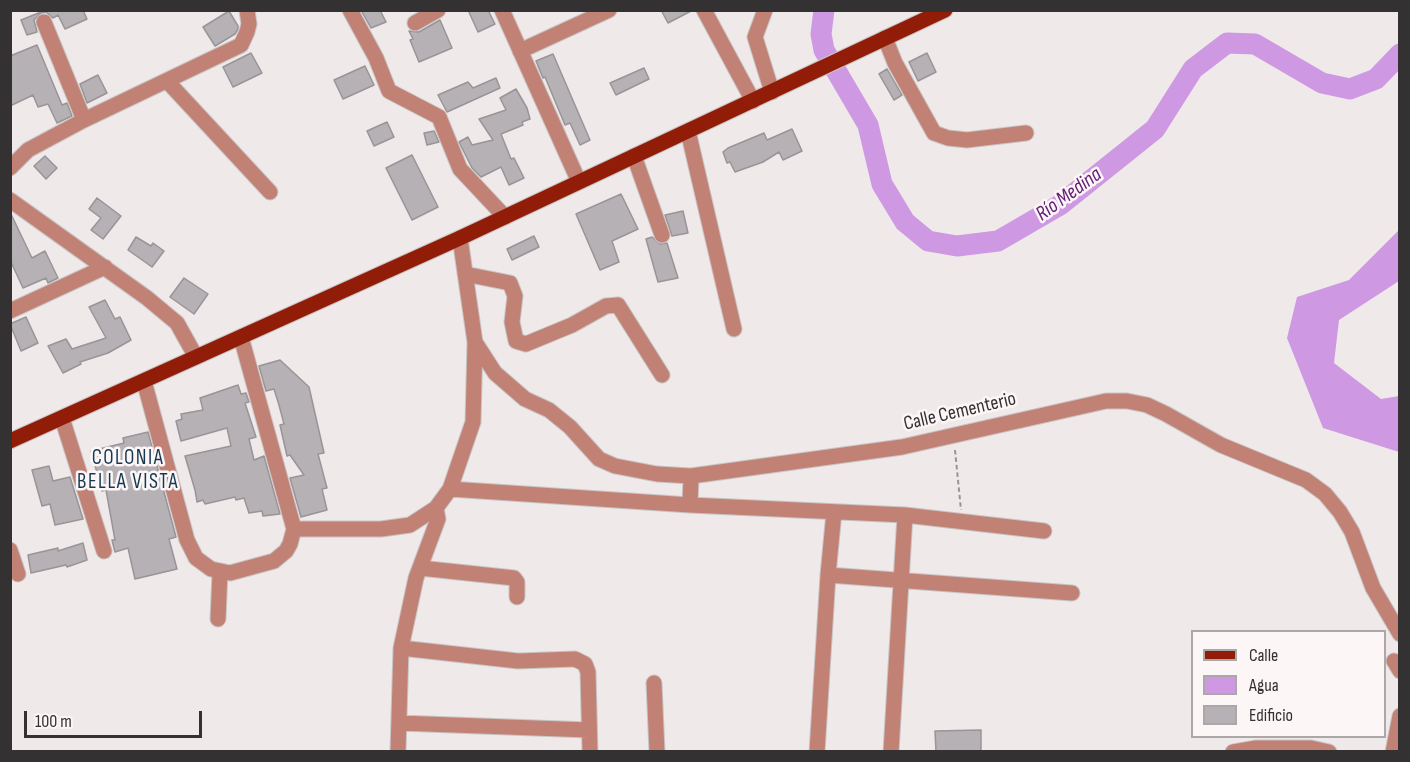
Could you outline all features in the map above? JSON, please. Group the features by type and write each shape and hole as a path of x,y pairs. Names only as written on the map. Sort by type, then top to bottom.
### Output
{"main road":[{"path":"10,441 460,238 945,10"}],"street":[{"path":"10,168 28,150 84,120 241,45 249,24 247,10"},
{"path":"350,10 376,58 390,91 439,117 460,169 505,217"},
{"path":"415,23 438,10"},
{"path":"502,10 579,182"},
{"path":"520,51 609,10"},
{"path":"704,10 753,101"},
{"path":"765,10 754,37 772,92"},
{"path":"44,22 84,120"},
{"path":"885,38 895,63 934,133 948,138 967,140 1026,133"},
{"path":"167,81 270,192"},
{"path":"688,131 734,329"},
{"path":"634,156 662,235"},
{"path":"11,201 105,267 177,323 196,357"},
{"path":"294,529 381,529 410,525 436,508 450,489 473,422 475,342 460,238"},
{"path":"10,311 105,267"},
{"path":"465,274 510,283 515,296 512,322 516,341 526,344 572,326 606,306 618,305 662,375"},
{"path":"144,381 190,549 202,565 220,572 230,573 274,561 286,551 294,529 241,337"},
{"name":"Calle Cementerio","path":"475,342 495,373 525,399 549,410 570,427 599,459 615,466 657,474 691,476 902,447 1106,401 1127,401 1147,405 1221,445 1306,480 1325,494 1340,512 1352,532 1373,588 1400,634"},
{"path":"62,418 104,551"},
{"path":"690,505 691,476"},
{"path":"450,489 690,505 905,515 1044,531"},
{"path":"398,752 401,648 420,568 438,519 436,508"},
{"path":"817,752 834,512"},
{"path":"891,752 905,515"},
{"path":"10,550 18,574"},
{"path":"420,568 514,578 517,582 517,597"},
{"path":"218,619 220,572"},
{"path":"828,575 1072,593"},
{"path":"401,648 518,661 575,659 585,664 588,672 590,752"},
{"path":"654,683 657,752"},
{"path":"1393,752 1400,716"},
{"path":"399,723 590,729"},
{"path":"1233,752 1256,748 1329,752"}],"path":[{"path":"954,435 962,522"}],"water":[{"path":"1399,230 1399,281 1339,320 1334,363 1381,399 1399,396 1399,452 1323,428 1287,338 1297,297 1349,280"}],"building":[{"path":"46,10 83,10 87,19 65,29 58,15 53,18 46,12 41,13 34,20 37,32 27,35 21,20"},
{"path":"380,10 386,22 371,28 362,12"},
{"path":"468,10 488,10 495,24 478,32"},
{"path":"661,10 693,10 668,23"},
{"path":"229,11 238,29 235,34 215,46 203,27"},
{"path":"440,20 452,48 419,62 410,40 413,39 409,31 419,32"},
{"path":"37,45 62,105 67,103 72,116 57,123 48,104 38,107 33,95 10,106 10,56"},
{"path":"251,53 262,73 233,87 223,67"},
{"path":"927,53 936,72 918,81 909,62"},
{"path":"553,54 590,140 580,145 570,123 565,125 536,61"},
{"path":"365,66 374,85 343,99 334,80"},
{"path":"644,68 649,79 616,95 610,83"},
{"path":"887,69 902,95 894,100 879,74"},
{"path":"98,75 107,93 87,103 80,84"},
{"path":"496,78 500,88 447,112 438,95 468,82 473,88"},
{"path":"516,89 527,108 530,119 522,122 523,125 501,134 511,159 514,158 524,178 509,185 501,167 481,177 472,168 459,142 468,137 472,145 493,140 479,119 506,110 500,98"},
{"path":"387,122 394,137 374,146 367,131"},
{"path":"792,129 802,151 783,160 779,152 763,162 735,172 730,162 727,163 723,152 728,148 764,133 767,140"},
{"path":"434,131 439,142 427,145 424,133"},
{"path":"412,155 438,207 412,220 386,168"},
{"path":"45,156 57,168 46,179 34,166"},
{"path":"621,194 638,229 612,241 619,262 600,270 576,214"},
{"path":"97,198 121,216 103,239 91,230 101,218 89,209"},
{"path":"683,211 688,233 672,236 665,215"},
{"path":"10,212 32,258 45,251 58,278 48,283 46,278 23,288 10,260"},
{"path":"534,236 539,247 512,260 507,249"},
{"path":"136,237 151,246 153,243 164,251 152,267 128,250"},
{"path":"652,237 660,244 667,243 678,278 658,282 646,239"},
{"path":"184,278 208,294 194,314 170,297"},
{"path":"105,300 115,319 120,317 131,340 108,353 80,362 81,364 63,373 48,346 66,339 72,349 106,338 89,307"},
{"path":"26,317 38,343 21,351 10,324"},
{"path":"280,360 309,387 324,453 318,454 327,488 322,489 327,510 301,517 290,478 304,475 290,455 287,456 280,425 284,424 279,405 274,389 266,391 259,366"},
{"path":"238,385 241,394 246,393 249,402 245,403 256,437 249,439 254,460 264,456 280,514 263,516 262,511 249,513 244,498 236,500 235,497 205,504 203,500 197,502 185,456 231,446 227,428 181,441 176,421 182,419 181,414 203,410 200,398"},
{"path":"148,432 176,537 169,539 177,569 135,579 128,548 115,552 106,490 102,491 91,451 124,443 123,438"},
{"path":"49,466 53,481 70,477 83,519 55,525 50,504 42,506 32,470"},
{"path":"83,543 87,560 67,567 66,565 31,573 28,555 58,548 58,551"},
{"path":"981,730 981,752 936,752 935,731"}],"waterway":[{"name":"Río Medina","path":"824,10 821,34 824,50 868,125 882,184 905,222 928,241 957,246 998,241 1060,205 1155,129 1193,69 1227,43 1255,44 1322,83 1350,89 1376,79 1400,54"}],"district":[{"name":"COLONIA BELLA VISTA","path":"128,471"}]}
